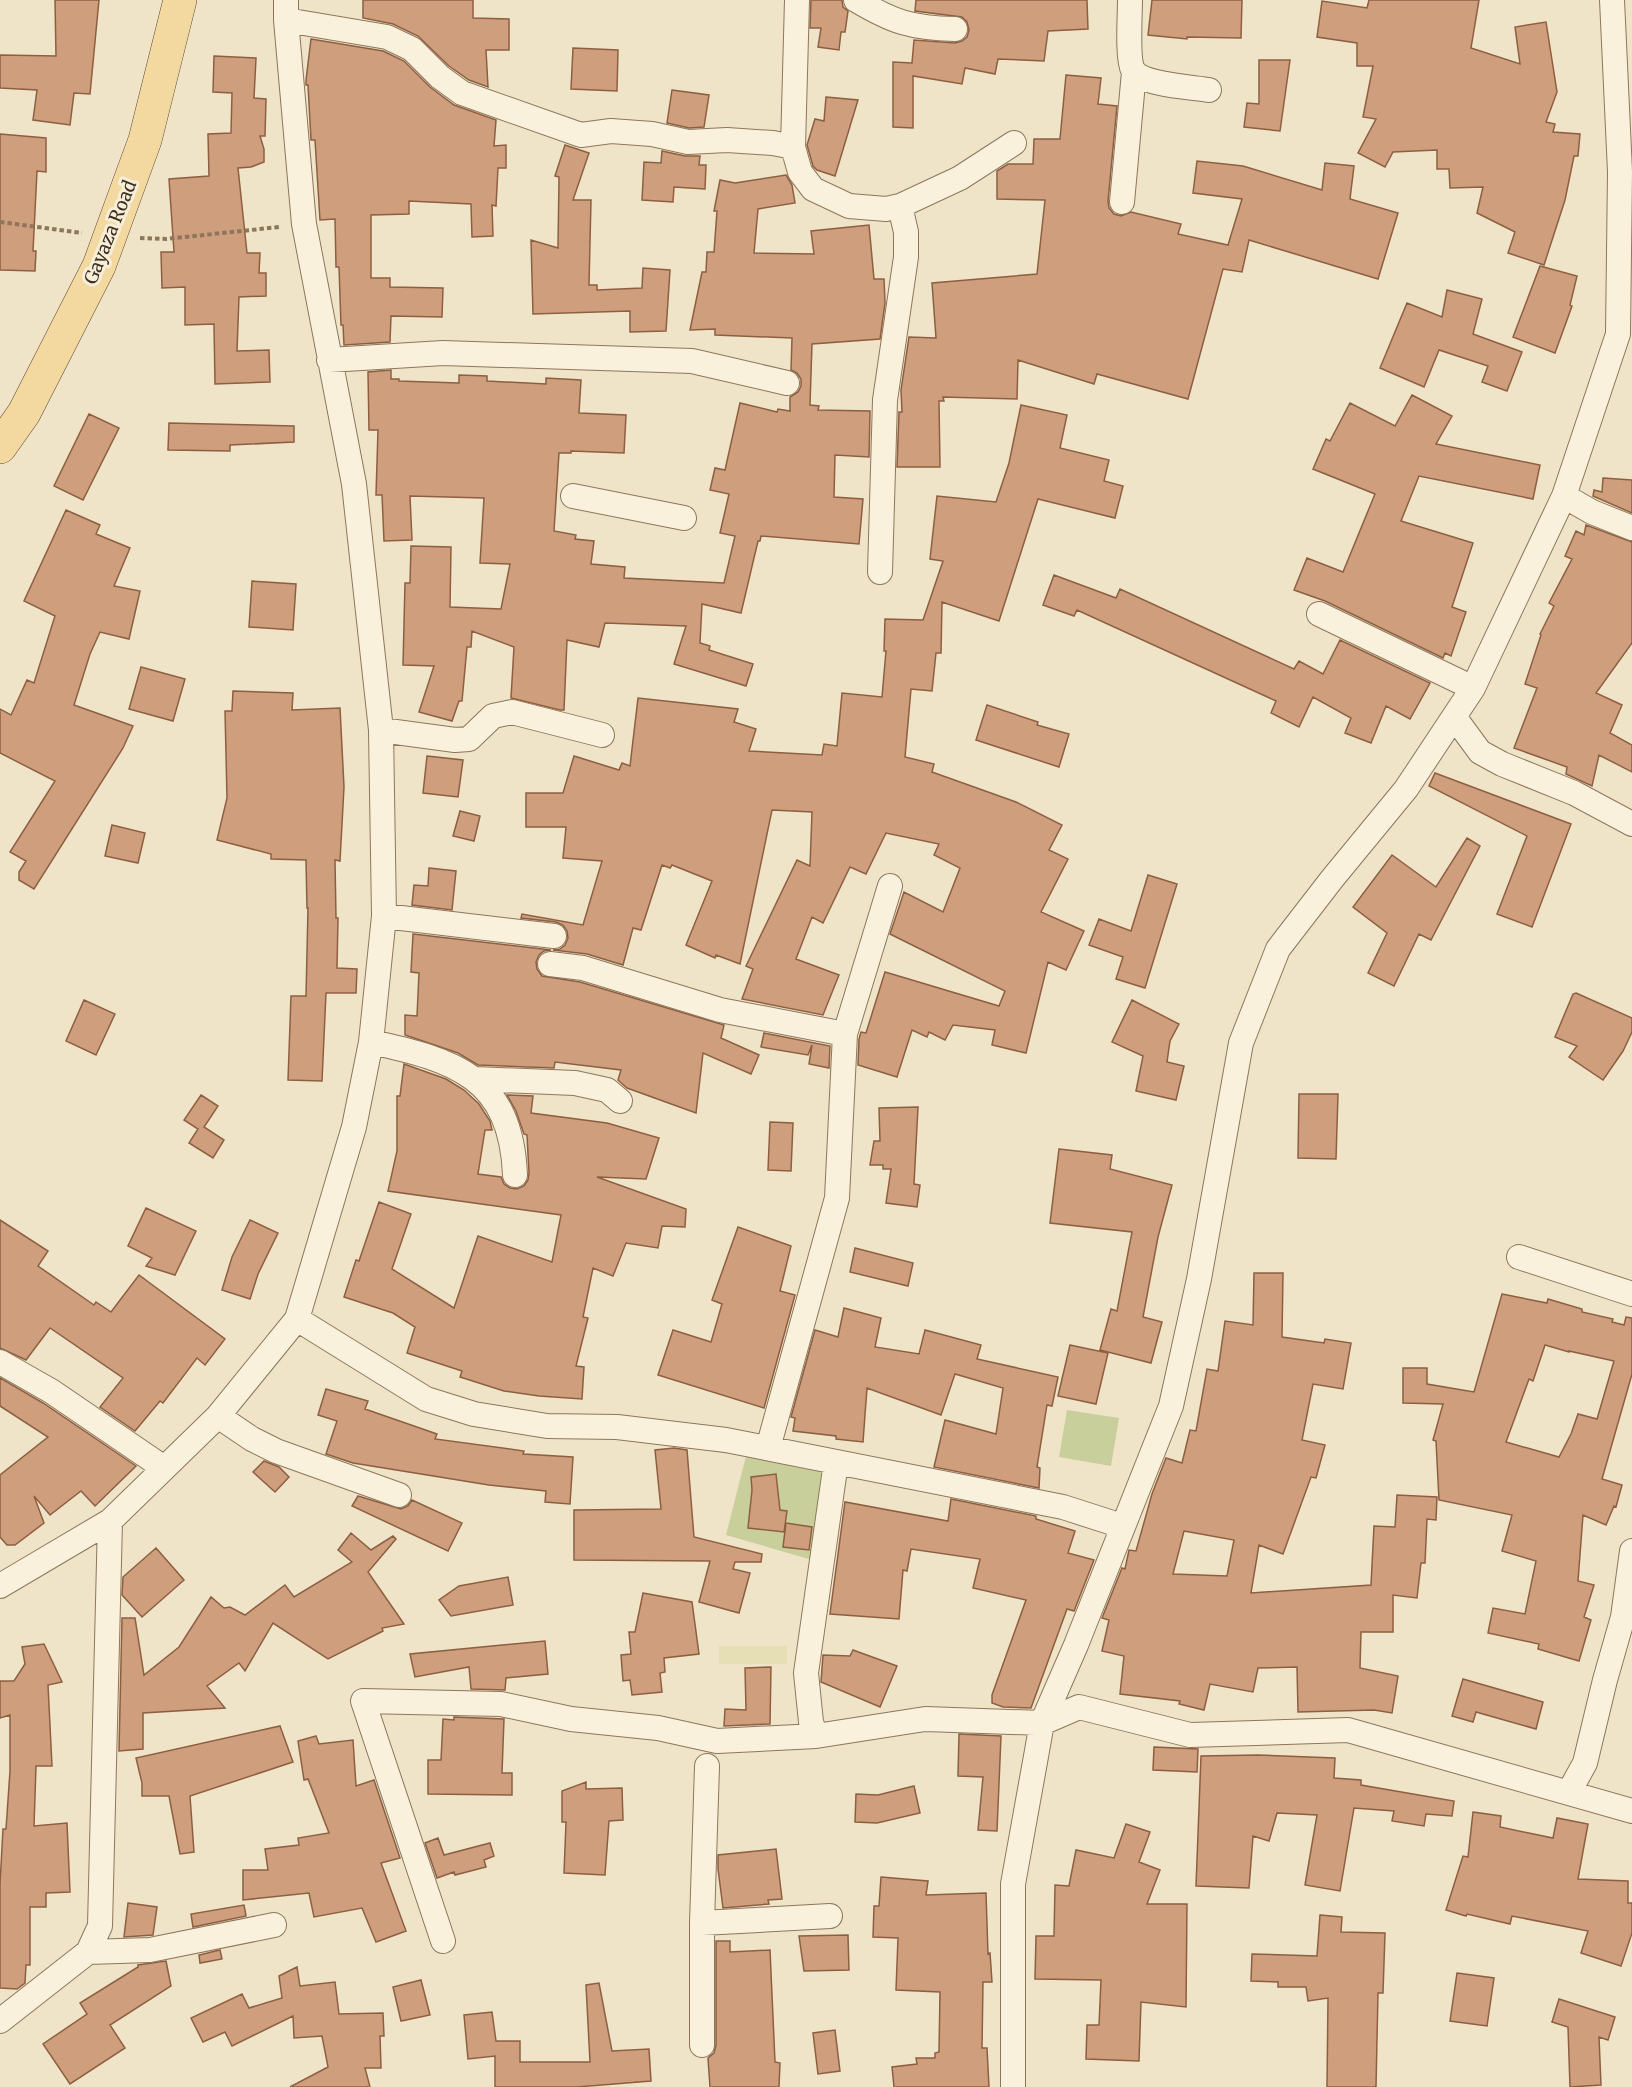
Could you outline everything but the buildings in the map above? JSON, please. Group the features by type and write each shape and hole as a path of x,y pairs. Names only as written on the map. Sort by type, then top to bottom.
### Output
{"main road":[{"name":"Gayaza Road","path":"0,447 24,413 99,266 145,140 180,0"}],"street":[{"path":"797,0 793,147 800,172 813,189 849,206 886,209 900,206 960,178 1014,143"},
{"path":"856,0 887,18 924,28 955,29"},
{"path":"1122,202 1134,72 1130,63 1130,0"},
{"path":"1013,2087 1013,1884 1042,1722 1076,1645 1171,1406 1199,1279 1241,1043 1278,949 1406,789 1473,688 1564,496 1624,319 1612,0"},
{"path":"0,1586 110,1521 218,1416 297,1319 354,1126 371,1042 384,916 381,730 354,484 304,224 286,10 387,37 412,49 440,77 462,93 581,135 611,131 652,134 688,142 727,140 773,143 793,147"},
{"path":"1134,72 1149,81 1209,90"},
{"path":"880,572 885,400 906,257 906,232 900,206"},
{"path":"329,360 443,353 692,361 788,383"},
{"path":"573,496 684,518"},
{"path":"1564,496 1592,512 1632,528"},
{"path":"1319,614 1473,688"},
{"path":"381,730 455,740 469,739 493,716 512,712 602,735"},
{"path":"1455,718 1480,752 1502,764 1575,793 1632,824"},
{"path":"768,1448 837,1198 845,1034 890,886"},
{"path":"384,916 554,936"},
{"path":"550,964 583,968 720,1010 845,1034"},
{"path":"371,1042 411,1051 450,1064 475,1079 502,1109 514,1154 515,1175"},
{"path":"475,1079 575,1083 607,1090 620,1101"},
{"path":"1519,1257 1632,1294"},
{"path":"297,1319 426,1399 474,1414 547,1426 628,1428 726,1440 948,1482 1063,1507 1122,1526"},
{"path":"0,1362 51,1391 164,1468"},
{"path":"218,1416 276,1451 399,1495"},
{"path":"816,1736 811,1722 806,1673 836,1462"},
{"path":"0,2021 88,1952 100,1926 110,1521"},
{"path":"1569,1792 1585,1763 1623,1617 1632,1551"},
{"path":"443,1941 363,1701 501,1704 572,1719 658,1728 717,1741 816,1736 926,1719 1042,1722 1079,1707 1190,1735 1348,1730 1632,1811"},
{"path":"702,2045 702,1923 707,1766"},
{"path":"702,1923 830,1916"},
{"path":"88,1952 150,1950 274,1925"}],"path":[{"path":"0,222 110,236 166,239 304,224"}],"shaded area":[{"path":"719,1646 787,1646 787,1664 719,1664"}],"green space":[{"path":"1067,1410 1119,1418 1111,1466 1059,1457"},
{"path":"747,1452 828,1472 812,1560 726,1535"}]}
